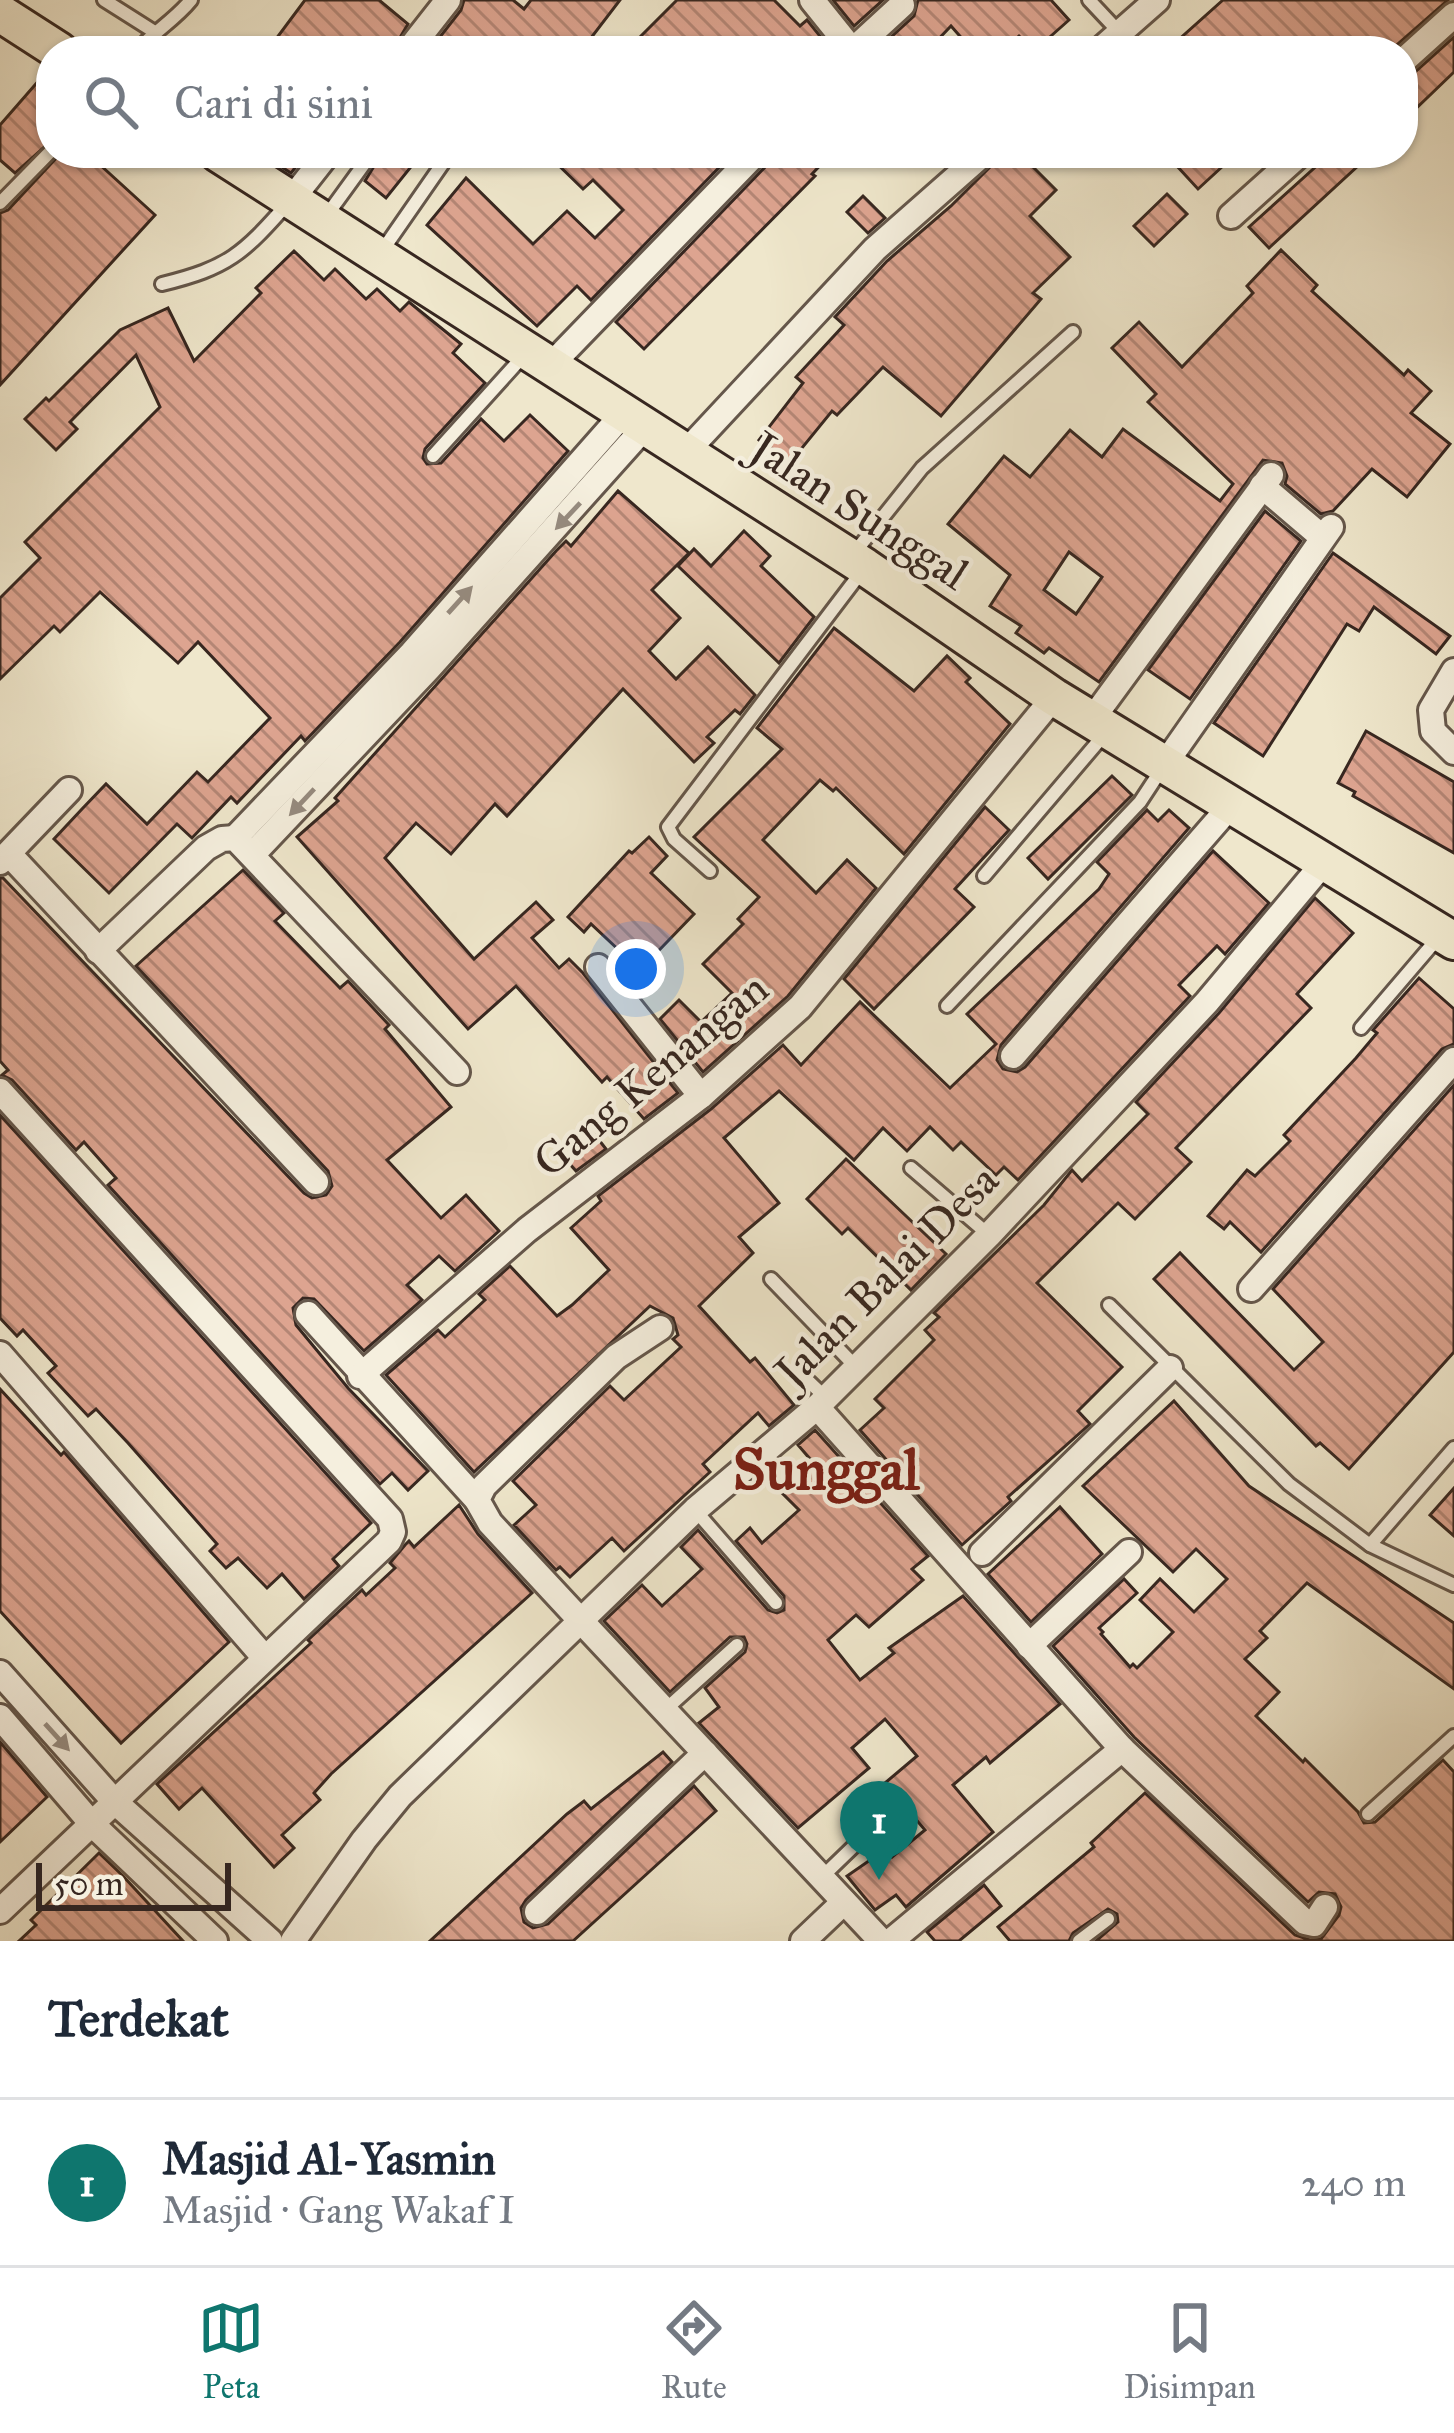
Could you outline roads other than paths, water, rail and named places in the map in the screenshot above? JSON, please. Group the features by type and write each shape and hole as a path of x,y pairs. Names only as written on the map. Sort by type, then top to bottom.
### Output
{"main road":[{"path":"0,13 36,36"},
{"name":"Jalan Sunggal","path":"241,168 858,563 1054,697 1448,938"}],"street":[{"path":"420,36 448,0"},
{"path":"812,0 842,36"},
{"path":"1116,36 1157,0"},
{"path":"868,36 902,4"},
{"path":"1418,47 1454,15"},
{"path":"291,200 316,168"},
{"path":"538,359 740,168"},
{"path":"684,454 875,249 967,168"},
{"path":"1232,216 1285,168"},
{"path":"244,846 420,661 634,421"},
{"path":"1101,724 1267,481 1327,532 1165,764"},
{"path":"1454,671 1431,710 1433,731 1454,752"},
{"name":"Gang Kenangan","path":"360,1376 527,1230 701,1096 800,1007 1054,697"},
{"path":"69,790 4,858 316,1182"},
{"path":"1012,1056 1233,803"},
{"path":"98,951 222,838 244,846 457,1072"},
{"name":"Jalan Balai Desa","path":"292,1941 400,1796 695,1510 821,1403 988,1235 1207,1002 1326,860"},
{"path":"598,967 701,1096"},
{"path":"1251,1289 1454,1060"},
{"path":"0,1091 393,1525 389,1540 0,1912"},
{"path":"308,1314 477,1500 490,1523 881,1941"},
{"path":"477,1500 484,1486 596,1375 660,1328"},
{"path":"0,1354 263,1657"},
{"path":"982,1553 1170,1368"},
{"path":"821,1403 1121,1749 1305,1922 1314,1924 1325,1907"},
{"path":"1029,1646 1129,1552"},
{"path":"0,1673 114,1801 270,1941"},
{"path":"0,1718 92,1823 215,1941"},
{"path":"891,1941 1121,1749"},
{"path":"537,1912 705,1753"},
{"path":"803,1941 844,1902"}],"lane":[{"path":"104,0 153,32"},
{"path":"150,36 169,25 190,0"},
{"path":"1089,0 1119,33"},
{"path":"0,203 36,166"},
{"path":"322,221 362,168"},
{"path":"378,257 440,168"},
{"path":"162,284 208,273 232,259 291,200"},
{"path":"710,871 674,839 668,827 922,468 1073,332"},
{"path":"433,456 538,359"},
{"path":"983,876 1101,724"},
{"path":"947,1006 1140,802 1165,764"},
{"path":"1361,1028 1448,938"},
{"path":"911,1168 988,1235"},
{"path":"771,1279 855,1366"},
{"path":"1109,1305 1289,1484 1370,1545 1454,1585"},
{"path":"821,1403 801,1374 826,1338"},
{"path":"1370,1545 1454,1448"},
{"path":"695,1510 776,1603"},
{"path":"664,1711 737,1645"},
{"path":"1368,1814 1454,1737"},
{"path":"821,1878 885,1816"},
{"path":"1078,1941 1108,1918"}],"place":[{"name":"Masjid Al-Yasmin","path":"879,1880"}],"district":[{"name":"Sunggal","path":"826,1469"}]}
